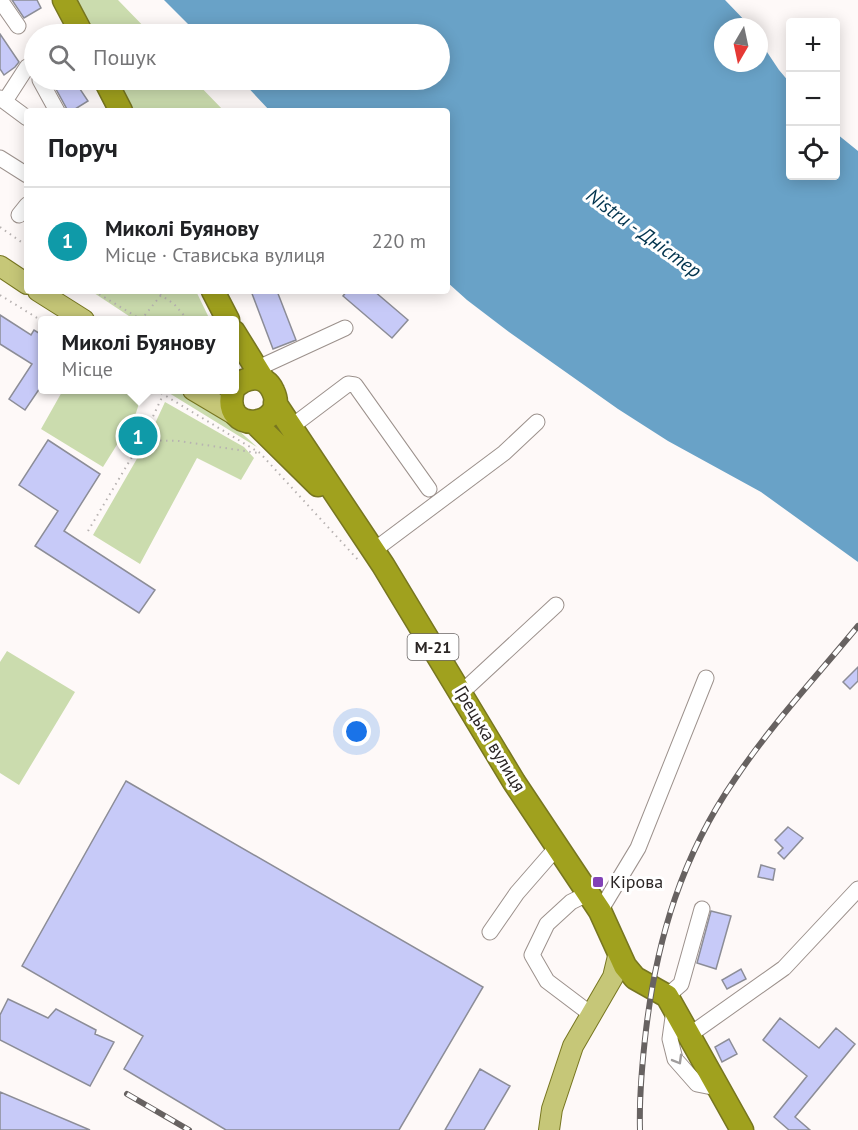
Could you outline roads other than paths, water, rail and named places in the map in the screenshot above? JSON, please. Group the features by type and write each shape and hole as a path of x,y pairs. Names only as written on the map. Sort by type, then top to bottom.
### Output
{"highway":[{"path":"63,0 76,24"},
{"path":"110,90 119,108"},
{"path":"214,294 226,316"},
{"name":"М-21","path":"239,340 260,374 270,385 275,394 275,403"},
{"path":"239,385 260,374"},
{"path":"233,394 231,406 244,418 266,419 275,403"},
{"name":"Грецька вулиця","path":"275,403 349,515 368,557 461,693 514,782 599,910 622,959"},
{"name":"Грецька вулиця","path":"244,418 349,515"},
{"name":"М-21","path":"622,959 635,978 670,1003"},
{"path":"670,1003 742,1130"}],"main road":[{"path":"0,259 24,271"},
{"path":"0,259 24,281"},
{"path":"43,294 76,316"},
{"path":"62,294 94,316"},
{"path":"200,394 244,418"},
{"path":"596,1009 599,910"},
{"path":"549,1130 552,1109 573,1046 596,1009 622,959"},
{"path":"596,1009 642,981"}],"lane":[{"path":"0,0 18,26"},
{"path":"24,72 2,100 24,116"},
{"path":"45,90 55,108"},
{"path":"0,158 24,173"},
{"path":"260,374 345,328"},
{"path":"291,427 348,384 354,385 429,489"},
{"path":"368,557 504,453 537,422"},
{"path":"461,693 556,605"},
{"path":"596,1009 548,981 532,955 547,924 571,903 599,910 638,848 706,678"},
{"path":"490,932 517,893 558,846"},
{"path":"688,1036 784,968 858,889"},
{"path":"702,909 681,984 670,1003 670,1039 675,1059 697,1084 717,1088"}],"water":[{"name":"Nistru - Дністер","path":"164,0 725,0 742,18 714,18 714,72 768,72 768,54 786,78 786,180 840,180 840,136 858,151 858,562 761,492 668,441 618,409 509,332 450,285 450,108 267,108 250,90 450,90 450,24 188,24"}],"railway":[{"path":"640,1130 642,1068 651,996 665,930 686,868 716,808 749,759 858,626"},
{"path":"127,1094 189,1130"}],"place":[{"name":"Миколі Буянову","path":"138,436"},
{"name":"Кірова","path":"598,882"}]}
